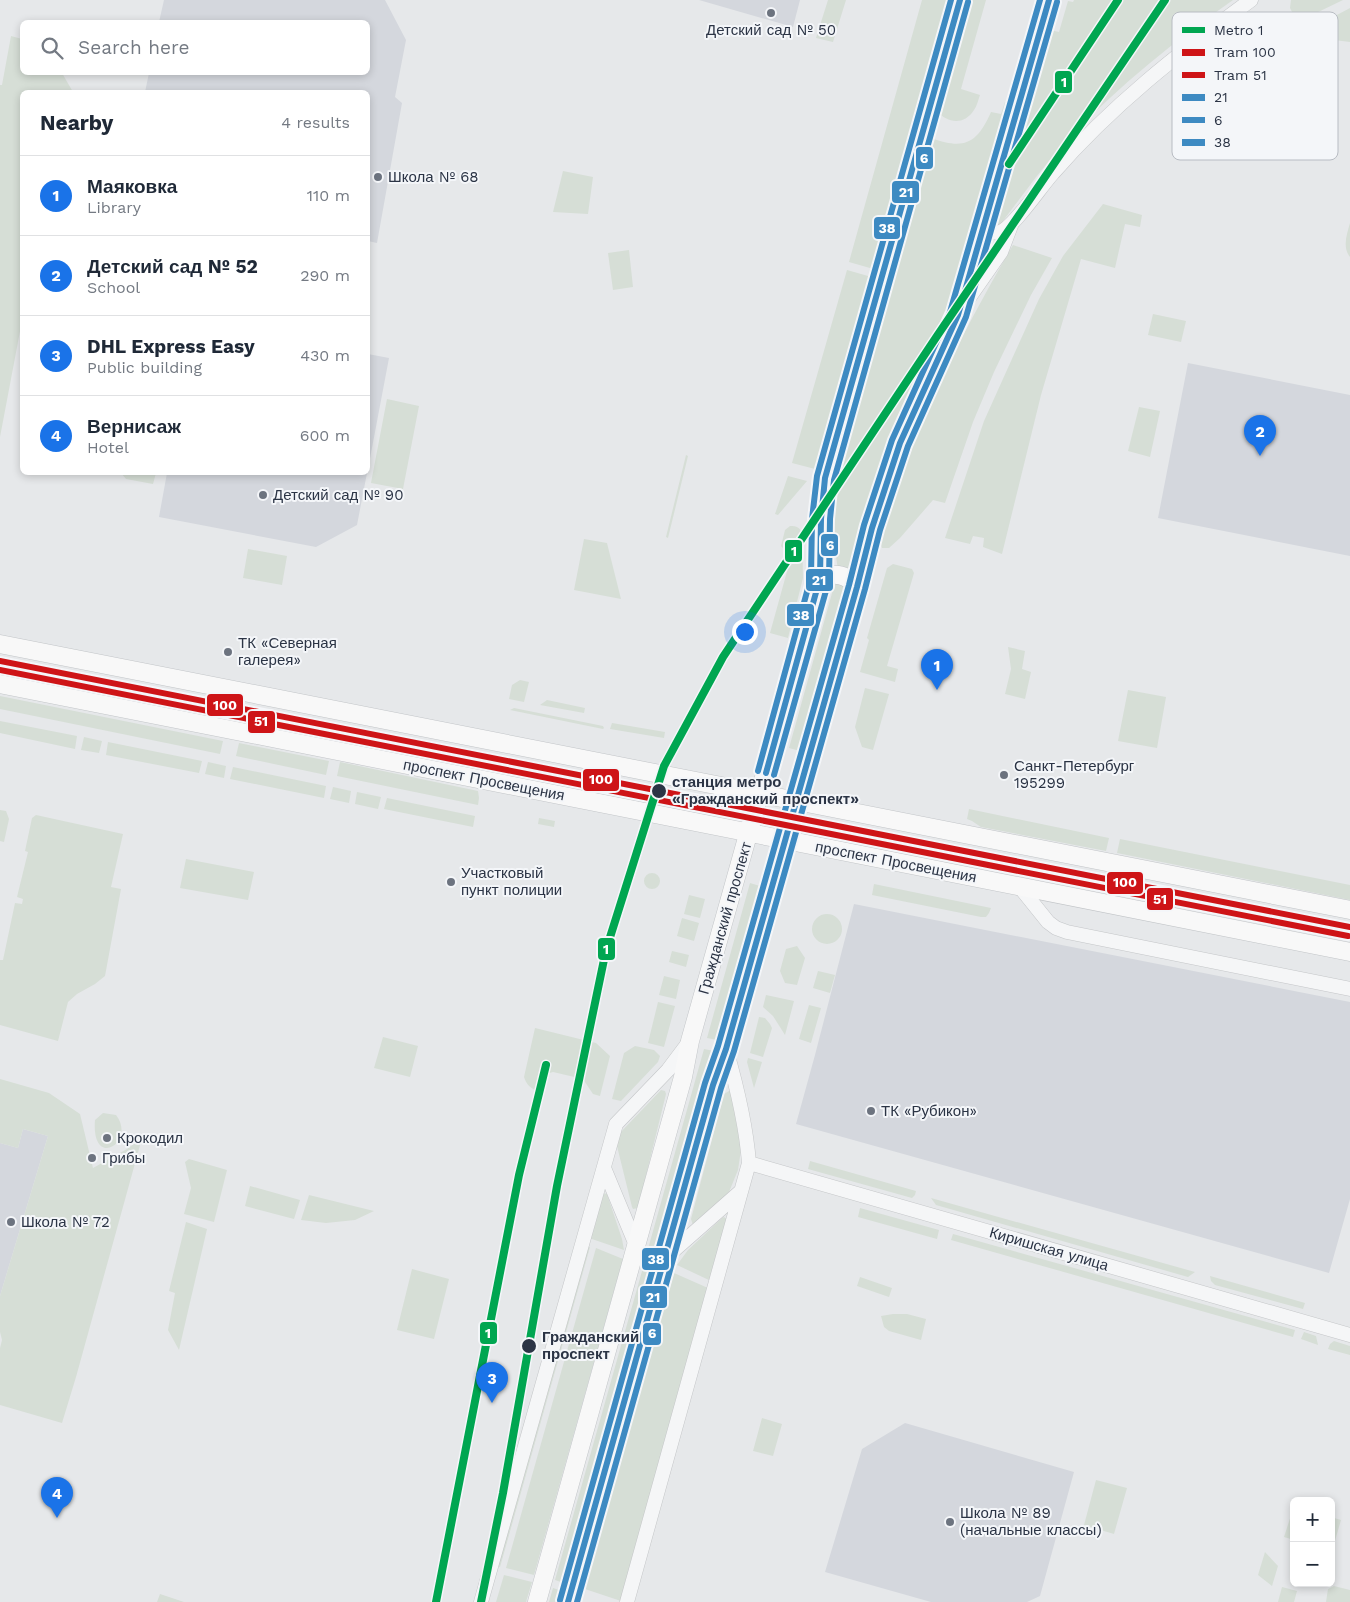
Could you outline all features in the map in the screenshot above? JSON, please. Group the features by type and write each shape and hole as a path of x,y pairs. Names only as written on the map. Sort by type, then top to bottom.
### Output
{"main road":[{"name":"Гражданский проспект","path":"536,1602 683,1077 690,1041 820,578 821,519 825,478 960,0"},
{"path":"568,1602 713,1085 726,1049 786,840 872,528 900,443 958,315 1049,0"},
{"path":"820,578 830,574 841,575 851,579 857,587"},
{"path":"0,644 1350,910"},
{"name":"проспект Просвещения","path":"0,684 1350,952"}],"street":[{"path":"1235,12 1251,0"},
{"path":"985,224 993,233 1000,232 1013,222 1051,174 1078,144 1172,60"},
{"path":"958,315 1000,252 1013,222"},
{"path":"1019,886 1048,922 1056,928 1067,932 1350,989"},
{"path":"481,1602 616,1124 668,1070 690,1041"},
{"path":"627,1602 749,1164 747,1137 739,1093 726,1049"},
{"name":"Киришская улица","path":"749,1164 1350,1334"},
{"path":"604,1168 636,1246"},
{"path":"665,1258 740,1192"}],"shaded area":[{"name":"Школа № 68","path":"164,0 385,0 406,40 395,97 402,103 377,243 370,241 370,90 145,90 149,75 370,75 370,20 159,20"},
{"name":"Детский сад № 50","path":"699,0 800,0 793,27"},
{"path":"828,0 846,0 833,42 816,38"},
{"path":"922,0 950,0 875,266 870,268 849,262"},
{"path":"969,0 986,0 961,89 980,95 976,107 970,115 961,121 956,121 946,118 937,111"},
{"path":"1074,0 1233,0 1217,12 1172,12 1172,46 1090,116 1034,179 1000,225 997,226 1050,30 1059,32 1068,1 1073,2"},
{"path":"1291,0 1343,0 1318,12 1292,12 1290,8"},
{"path":"1350,8 1350,42 1338,40 1338,14"},
{"path":"11,36 20,38 20,75 63,75 72,90 20,90 20,331 0,437 0,85 2,85"},
{"path":"1005,102 1010,104 972,243 956,287 891,438 868,503 850,569 838,569 832,522 832,493 931,138 952,144 968,142 980,131 991,112 1001,114"},
{"path":"563,171 593,177 588,214 553,212"},
{"path":"1103,204 1142,215 1140,227 1125,224 1115,268 1081,259 1041,395 1002,554 983,547 984,538 973,536 970,544 945,538 984,421 1039,299 1063,256"},
{"path":"1350,223 1350,257 1346,245"},
{"path":"1013,245 1052,258 1031,295 994,372 973,422 945,503 933,500 900,538 889,548 882,548 881,539 884,528 915,439 929,406 977,308"},
{"path":"629,250 633,287 613,290 608,253"},
{"path":"847,270 868,276 870,281 820,459 815,469 792,463"},
{"path":"1153,314 1186,321 1181,342 1148,335"},
{"name":"Детский сад № 90","path":"370,354 389,358 370,458"},
{"path":"1188,363 1350,395 1350,556 1158,518"},
{"path":"387,399 419,406 403,489 371,483"},
{"path":"1139,407 1160,411 1150,457 1128,451"},
{"path":"686,455 688,456 668,538 666,537"},
{"path":"123,475 155,475 153,484 126,479"},
{"name":"Детский сад № 90","path":"166,475 367,475 357,525 316,547 159,517"},
{"path":"788,476 807,481 778,515 775,514"},
{"path":"790,526 798,527 802,534 803,578 788,638 770,633 791,557 781,546 785,530"},
{"path":"584,539 607,543 621,599 574,590"},
{"path":"248,549 287,556 282,585 243,578"},
{"path":"893,564 912,569 914,573 887,666 898,669 895,682 860,672 869,640 867,638 887,568"},
{"path":"837,583 845,585 845,589 800,751 789,748 834,586"},
{"path":"1008,647 1025,651 1022,669 1031,672 1025,699 1005,694 1011,669"},
{"path":"520,680 529,682 524,702 509,699 512,685"},
{"path":"865,688 889,694 873,750 862,747 855,727"},
{"path":"1128,690 1166,697 1157,748 1118,741"},
{"path":"0,696 223,741 220,754 0,709"},
{"path":"547,700 585,708 584,713 540,705"},
{"path":"514,708 603,726 604,728 510,710"},
{"path":"0,721 77,736 75,749 0,733"},
{"path":"612,723 665,732 664,738 610,729"},
{"path":"84,737 102,741 99,753 81,750"},
{"path":"108,742 202,761 199,773 106,755"},
{"path":"239,743 329,761 326,775 236,756"},
{"path":"208,762 226,766 224,778 205,774"},
{"path":"340,762 478,791 478,805 337,776"},
{"path":"233,767 326,786 324,798 230,779"},
{"path":"333,787 351,791 349,803 330,799"},
{"path":"357,792 381,797 378,809 355,804"},
{"path":"387,798 475,816 473,827 384,809"},
{"path":"969,809 1109,838 1106,851 981,827 967,819"},
{"path":"0,810 6,811 9,819 4,842 0,841"},
{"path":"36,815 123,834 111,887 121,889 105,976 68,1002 58,1041 0,1025 0,960 3,960 15,903 22,904 23,899 17,897 28,852 25,851 32,818"},
{"path":"539,818 555,821 554,827 538,824"},
{"path":"1120,839 1350,885 1350,900 1117,853"},
{"path":"186,859 254,872 248,900 180,888"},
{"path":"652,873 660,881 652,889 644,881"},
{"path":"750,883 760,886 717,1040 707,1038"},
{"path":"874,884 991,908 986,917 981,917 872,895"},
{"path":"689,895 705,899 700,918 684,914"},
{"path":"854,904 1350,1002 1350,1199 1329,1273 796,1124"},
{"path":"827,914 838,918 842,929 838,940 827,944 816,940 812,929 816,918"},
{"path":"682,918 699,923 694,941 677,936"},
{"path":"797,946 805,958 797,985 785,983 780,971 786,949"},
{"path":"672,951 689,955 686,967 669,962"},
{"path":"818,971 835,975 830,993 813,988"},
{"path":"664,976 680,980 676,999 659,995"},
{"path":"766,995 794,1001 785,1035 773,1016 763,1007"},
{"path":"658,1002 675,1006 664,1047 648,1043"},
{"path":"809,1005 821,1008 811,1043 799,1039"},
{"path":"759,1017 765,1018 772,1028 763,1057 750,1053"},
{"path":"535,1028 596,1043 610,1056 600,1096 593,1094 583,1079 553,1072 539,1076 535,1090 529,1086 524,1077"},
{"path":"383,1037 418,1046 410,1077 374,1068"},
{"path":"635,1046 654,1050 660,1056 658,1062 621,1101 612,1099 624,1053"},
{"path":"704,1049 714,1051 656,1259 646,1256"},
{"path":"748,1058 762,1062 754,1088 747,1062"},
{"path":"0,1079 49,1093 80,1114 93,1168 127,1149 142,1138 62,1423 0,1405 0,1348 2,1340 0,1332 0,1296 48,1136 23,1129 18,1148 0,1143"},
{"path":"661,1090 665,1091 666,1094 638,1208 633,1209 616,1142 618,1135"},
{"path":"729,1091 731,1092 742,1143 738,1170 729,1192 699,1224 693,1225 691,1219 724,1094"},
{"path":"103,1113 116,1115 121,1125 121,1134 118,1142 112,1147 105,1148 100,1145 96,1136 95,1120"},
{"name":"Школа № 72","path":"23,1129 48,1136 0,1296 0,1143 18,1148"},
{"path":"189,1159 227,1170 214,1222 184,1214 191,1188 185,1162"},
{"path":"810,1161 916,1191 915,1195 912,1198 808,1169"},
{"path":"250,1186 300,1200 294,1219 245,1206"},
{"path":"603,1193 607,1194 624,1250 589,1238"},
{"path":"309,1195 374,1211 355,1220 326,1223 301,1220"},
{"path":"931,1198 1195,1272 1188,1277 936,1205"},
{"path":"860,1208 939,1230 937,1239 858,1217"},
{"path":"724,1217 728,1220 711,1281 677,1265 688,1250"},
{"path":"186,1222 207,1229 179,1350 168,1330 175,1293 169,1291"},
{"path":"953,1234 1295,1330 1293,1337 951,1240"},
{"path":"587,1246 590,1247 500,1567 497,1566"},
{"path":"596,1248 623,1259 534,1575 506,1568"},
{"path":"644,1264 653,1267 564,1583 555,1580"},
{"path":"412,1269 449,1279 434,1339 397,1330"},
{"path":"674,1273 708,1288 621,1601 585,1589"},
{"path":"1210,1276 1305,1303 1303,1309 1215,1285 1211,1281"},
{"path":"860,1277 892,1288 889,1297 857,1286"},
{"path":"907,1314 926,1319 921,1340 889,1331 884,1327 881,1316"},
{"path":"1304,1332 1316,1336 1318,1345 1301,1339"},
{"path":"1334,1341 1350,1346 1350,1355 1328,1349"},
{"path":"762,1418 782,1424 773,1456 753,1451"},
{"name":"Школа № 89 (начальные классы)","path":"905,1423 1074,1472 1040,1596 1027,1602 931,1602 825,1572 862,1449"},
{"path":"1096,1480 1127,1488 1114,1534 1084,1525"},
{"path":"1290,1518 1290,1539 1284,1537"},
{"path":"1335,1518 1341,1520 1335,1541"},
{"path":"1265,1552 1278,1566 1272,1586 1258,1575"},
{"path":"504,1575 532,1582 526,1602 496,1602"},
{"path":"1335,1586 1350,1590 1350,1602 1326,1602 1328,1589"},
{"path":"1282,1587 1297,1591 1294,1602 1278,1602"},
{"path":"553,1588 562,1591 559,1602 549,1602"},
{"path":"160,1594 184,1602 157,1602"}],"metro line":[{"name":"1","path":"1009,164 1118,0"},
{"name":"1","path":"481,1602 503,1493 557,1186 606,950 664,766 723,657 937,336 1165,0"},
{"name":"1","path":"436,1602 519,1175 546,1065"}],"tram line":[{"name":"100","path":"0,661 1350,927"},
{"name":"51","path":"0,670 1348,936"}],"transit line":[{"name":"38","path":"758,771 811,577 812,519 817,476 951,0"},
{"name":"21","path":"766,773 820,578 821,519 825,478 960,0"},
{"name":"38","path":"560,1600 705,1083 718,1046 849,585 864,525 892,440 950,312 1040,0"},
{"name":"21","path":"568,1602 713,1085 726,1049 857,587 872,528 900,443 958,315 1049,0"},
{"name":"6","path":"774,775 829,580 830,519 834,480 968,2"},
{"name":"6","path":"577,1602 721,1088 734,1051 865,589 880,530 908,446 966,317 1057,2"}],"place":[{"name":"Детский сад № 50","path":"771,13"},
{"name":"Школа № 68","path":"378,177"},
{"name":"Детский сад № 52","path":"1260,456"},
{"name":"Детский сад № 90","path":"263,495"},
{"name":"ТК «Северная галерея»","path":"228,652"},
{"name":"Маяковка","path":"937,690"},
{"name":"Санкт-Петербург 195299","path":"1004,775"},
{"name":"станция метро «Гражданский проспект»","path":"659,791"},
{"name":"Участковый пункт полиции","path":"451,882"},
{"name":"ТК «Рубикон»","path":"871,1111"},
{"name":"Крокодил","path":"107,1138"},
{"name":"Грибы","path":"92,1158"},
{"name":"Школа № 72","path":"11,1222"},
{"name":"Гражданский проспект","path":"529,1346"},
{"name":"DHL Express Easy","path":"492,1403"},
{"name":"Вернисаж","path":"57,1518"},
{"name":"Школа № 89 (начальные классы)","path":"950,1522"}]}
